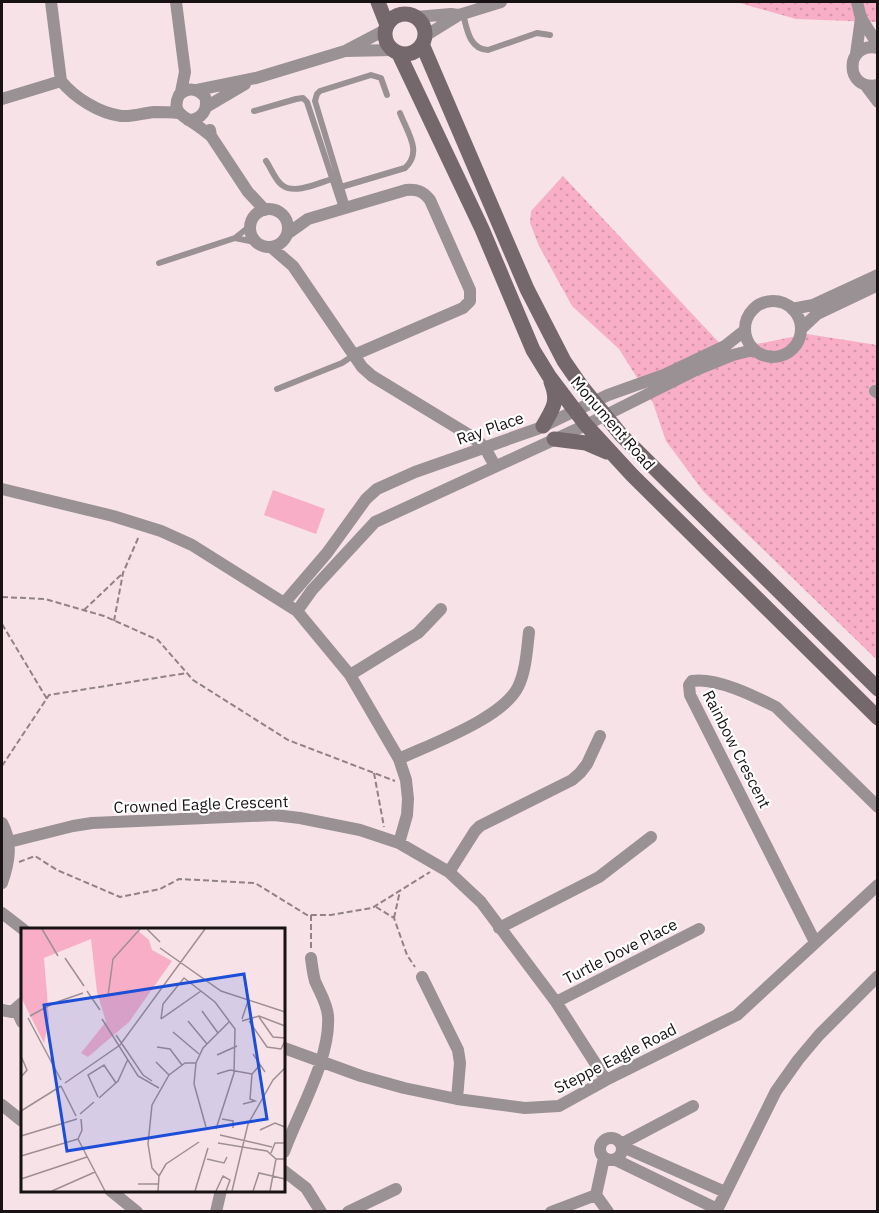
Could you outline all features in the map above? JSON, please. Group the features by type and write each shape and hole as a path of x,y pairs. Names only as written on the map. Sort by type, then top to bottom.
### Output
{"main road":[{"path":"378,2 386,28 385,38 396,52 414,52 424,40 424,26 407,11 391,19 386,28"},
{"name":"Monument Road","path":"424,40 526,289 564,361 593,402 622,436 878,688"},
{"name":"Monument Road","path":"396,52 482,229 533,350 574,411 632,475 878,718"},
{"path":"543,426 555,400 549,376"},
{"path":"554,439 586,443 615,456"}],"street":[{"path":"51,2 61,81 70,92 82,100 111,114 122,116 153,112 197,118 205,110 256,78"},
{"path":"176,2 184,72 176,106 183,116 211,136"},
{"path":"407,11 461,14 501,2"},
{"path":"856,54 867,47 878,46 861,18 857,2"},
{"path":"424,40 461,14"},
{"path":"861,18 852,66 853,73 861,83 872,86 878,102"},
{"path":"153,112 179,95 256,78 345,51 386,28"},
{"path":"345,51 396,52"},
{"path":"184,72 196,90 205,97 205,110 211,136 248,192 256,218 252,237 255,242 271,248 293,266 362,367 372,376 484,446 495,466"},
{"path":"2,99 61,81"},
{"path":"284,218 308,219 406,190 422,192 430,200 471,296 468,305 354,355"},
{"path":"256,218 276,211 284,218 287,223 286,236 293,266"},
{"path":"271,248 281,243 286,236 308,219"},
{"path":"792,309 813,304 878,275"},
{"path":"801,328 817,314 878,285"},
{"path":"775,301 784,303 792,309 798,316 801,328 798,343 785,355 776,358 767,357 753,350 744,332 745,322 756,306 775,301"},
{"name":"Ray Place","path":"297,611 362,504 376,489 484,446 543,426 593,402 664,375 725,346 744,332"},
{"name":"Ray Place","path":"285,602 375,522 586,425 696,370 753,350"},
{"path":"2,489 144,525 192,545 297,611 350,675 399,759 406,786 407,815 393,841"},
{"path":"362,504 375,522"},
{"path":"350,675 418,633 441,609"},
{"path":"399,759 475,723 507,701 519,686 522,678 530,632"},
{"name":"Rainbow Crescent","path":"815,942 690,695 689,685 692,681 698,680 718,683 757,697 776,707 878,807"},
{"path":"444,869 480,826 572,780 580,773 600,736"},
{"name":"Crowned Eagle Crescent","path":"9,842 92,823 274,815 360,830 393,841 444,869 481,902 556,1002 606,1080"},
{"path":"2,823 9,842 8,866 2,883"},
{"path":"499,928 599,877 651,837"},
{"name":"Steppe Eagle Road","path":"285,1048 390,1085 457,1099 525,1108 551,1108 566,1104 606,1080 737,1015 878,885"},
{"path":"2,913 21,928"},
{"name":"Turtle Dove Place","path":"556,1002 699,929"},
{"path":"285,1150 321,1062 326,1041 328,1015 315,980 311,958"},
{"path":"422,977 458,1050 460,1063 457,1099"},
{"path":"725,1192 622,1146 612,1138 604,1140 600,1150 610,1159 717,1210 776,1091 819,1035 876,980"},
{"path":"2,1010 12,1012 19,1006"},
{"path":"2,1105 21,1120"},
{"path":"622,1146 693,1106"},
{"path":"551,1212 596,1195 610,1159 621,1155 622,1146"},
{"path":"285,1172 306,1188 321,1212"},
{"path":"348,1212 396,1189"},
{"path":"111,1192 137,1212"},
{"path":"216,1212 221,1192"},
{"path":"596,1195 608,1212"}],"lane":[{"path":"461,14 473,43 483,50 537,33 550,35"},
{"path":"345,208 315,101 316,94 371,75 381,78 387,95"},
{"path":"254,111 303,98 332,179 345,208"},
{"path":"341,188 405,168 412,162 414,150 400,113"},
{"path":"266,161 280,184 285,187 298,189 332,179"},
{"path":"159,263 235,238 256,218"},
{"path":"235,238 255,242"},
{"path":"278,389 342,363 354,355"}],"path":[{"path":"114,621 123,573 144,525"},
{"path":"84,610 123,573"},
{"path":"2,597 45,599 84,610 158,640 194,681 288,740 406,786"},
{"path":"2,624 47,699"},
{"path":"2,766 49,695 187,673"},
{"path":"374,773 393,841"},
{"path":"8,866 35,856 57,870 120,897 160,889 179,879 255,883 307,915 332,915 375,906 401,890 444,869"},
{"path":"401,890 394,918 407,955 422,977"},
{"path":"375,906 394,918"},
{"path":"311,915 311,958"}],"shaded area":[{"path":"736,2 877,2 877,22 796,19"},
{"path":"563,176 726,350 807,334 877,345 877,660 703,491 666,441 653,403 619,349 572,306 539,246 530,223 531,211"},
{"path":"273,490 325,509 316,534 264,515"}]}
